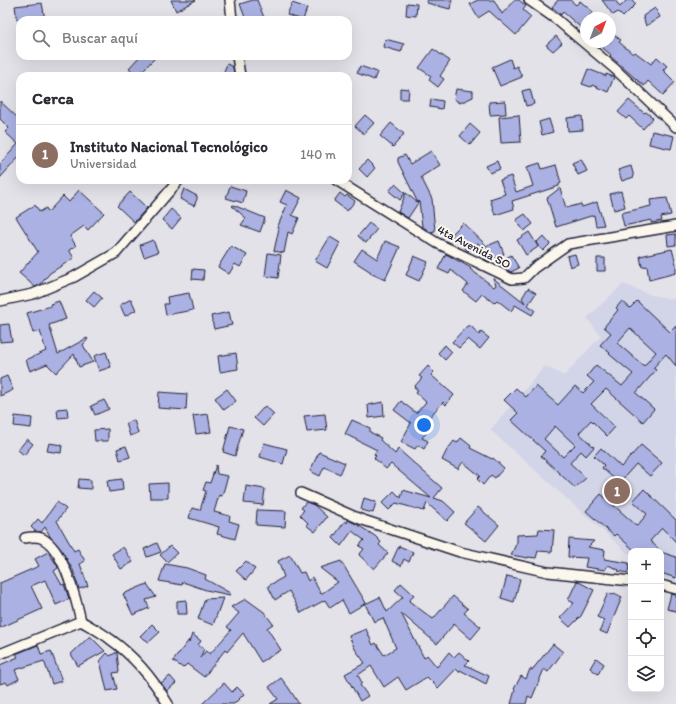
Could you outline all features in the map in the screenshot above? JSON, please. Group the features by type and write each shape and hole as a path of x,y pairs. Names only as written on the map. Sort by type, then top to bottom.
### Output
{"street":[{"path":"230,0 232,16"},
{"path":"532,1 615,68 676,127"},
{"path":"238,60 239,72"},
{"path":"0,301 33,294 74,277 116,253 176,184"},
{"name":"4ta Avenida SO","path":"342,184 437,243 512,279 524,278 534,268 568,244 676,226"},
{"path":"301,493 360,519 460,552 548,572 628,581"},
{"path":"25,538 40,538 48,542 68,575 81,620 111,639 126,653 154,682 168,704"},
{"path":"664,586 676,589"},
{"path":"0,654 81,620"}],"shaded area":[{"path":"623,284 651,295 676,300 676,582 664,578 664,548 628,548 628,553 490,430 545,366 564,376 601,336 587,318"}],"building":[{"path":"171,0 196,0 176,11"},
{"path":"257,0 263,16 244,16 240,4"},
{"path":"427,0 452,0 450,9 427,3"},
{"path":"478,0 494,0 502,14 514,0 519,0 526,6 523,10 531,17 516,35 489,11 478,18 470,4"},
{"path":"558,0 570,0 576,5 580,1 593,12 580,12 580,27 563,12 561,15 552,7"},
{"path":"602,0 615,0 620,7 627,0 632,0 636,4 623,17 618,12 611,12"},
{"path":"42,3 44,16 16,16 15,6"},
{"path":"292,3 307,8 304,16 287,15"},
{"path":"407,3 417,4 416,16 406,15"},
{"path":"655,8 660,17 646,26 643,16"},
{"path":"556,36 562,43 553,51 546,45"},
{"path":"616,36 621,40 619,42 633,54 635,52 651,64 657,57 667,66 663,70 675,82 663,95 648,81 644,86 610,56 611,55 603,48 616,48"},
{"path":"385,39 404,44 401,52 383,47"},
{"path":"433,49 450,61 440,76 444,79 438,87 429,80 431,76 419,68"},
{"path":"510,59 513,68 517,66 522,77 500,86 492,67"},
{"path":"136,60 153,60 141,72 133,72 129,68"},
{"path":"227,64 233,67 234,72 224,72"},
{"path":"360,66 377,72 374,80 357,73"},
{"path":"588,69 606,76 606,74 614,77 608,92 592,85 591,87 582,84"},
{"path":"400,88 409,89 408,99 400,99"},
{"path":"456,89 473,91 473,97 460,103 454,99"},
{"path":"530,89 534,104 526,106 522,91"},
{"path":"431,99 443,101 442,109 430,107"},
{"path":"629,100 644,113 646,112 653,118 643,129 629,116 626,119 618,112"},
{"path":"0,101 16,116 16,142 5,132 9,128 0,119"},
{"path":"505,101 506,114 490,115 489,102"},
{"path":"365,115 374,123 364,134 355,126"},
{"path":"519,115 521,142 501,143 499,117"},
{"path":"582,116 583,130 568,131 567,118"},
{"path":"549,119 553,132 542,135 539,122"},
{"path":"391,123 404,134 393,147 380,136"},
{"path":"470,124 480,133 470,145 460,136"},
{"path":"652,131 674,136 671,149 649,144"},
{"path":"16,146 16,160 0,178 0,164"},
{"path":"431,151 440,165 421,177 432,199 435,231 430,232 422,226 419,201 418,203 398,162 398,158 405,155 410,164"},
{"path":"581,159 587,171 578,175 572,163"},
{"path":"367,160 375,168 367,177 359,169"},
{"path":"497,161 500,169 490,173 486,166"},
{"path":"540,163 542,169 556,165 561,183 559,186 512,201 514,209 495,215 490,199 505,194 500,180 511,176 516,192 533,186 527,167"},
{"path":"631,166 634,177 622,181 618,170"},
{"path":"395,184 405,193 400,200 389,191"},
{"path":"230,186 246,191 243,203 226,198"},
{"path":"560,188 566,208 581,204 582,207 597,202 604,225 596,226 594,215 556,227 547,198"},
{"path":"184,189 197,196 194,206 180,199"},
{"path":"79,190 104,213 88,230 84,226 70,236 76,246 69,250 74,258 50,273 40,285 35,287 19,273 38,252 16,217 35,205 40,212 46,208 48,212 63,196 69,202"},
{"path":"286,190 301,198 292,215 299,218 292,234 288,232 284,253 274,251 279,228 277,228 287,205 280,202"},
{"path":"621,191 625,207 614,210 610,194"},
{"path":"130,192 147,208 134,222 117,206"},
{"path":"340,193 345,197 347,195 355,201 347,211 334,201"},
{"path":"406,193 418,203 408,218 398,212"},
{"path":"667,198 671,215 661,217 662,221 651,223 651,220 624,226 621,213 651,206 650,200"},
{"path":"233,205 265,218 260,232 241,225 246,218 232,206"},
{"path":"171,209 181,218 172,229 162,220"},
{"path":"525,214 533,224 524,231 516,220"},
{"path":"369,223 377,229 366,243 358,236"},
{"path":"463,223 487,246 499,241 504,254 488,261 485,259 478,243 468,251 451,235"},
{"path":"529,232 538,247 526,255 517,240"},
{"path":"676,234 676,245 668,246 667,235"},
{"path":"543,236 550,244 543,251 536,243"},
{"path":"330,237 340,243 327,268 315,261"},
{"path":"153,240 158,252 144,257 140,245"},
{"path":"385,241 400,247 385,280 370,273 371,272 354,261 362,249 377,259"},
{"path":"231,246 247,255 240,267 235,264 229,274 218,267"},
{"path":"672,249 676,264 676,273 649,280 647,266 642,267 640,256"},
{"path":"268,253 281,255 278,278 265,276"},
{"path":"446,254 471,268 470,269 494,287 496,285 493,278 525,303 522,298 528,288 536,293 528,305 535,310 532,315 515,305 511,311 497,300 494,303 482,294 476,301 463,291 468,284 451,270 449,274 438,269"},
{"path":"575,254 578,264 570,267 567,256"},
{"path":"511,255 519,268 511,272 505,269 501,261"},
{"path":"414,256 428,262 419,281 406,275"},
{"path":"597,258 605,258 605,271 597,271"},
{"path":"193,269 204,270 203,280 192,279"},
{"path":"94,291 102,298 94,307 86,300"},
{"path":"189,293 193,310 166,315 164,304 168,304 167,297"},
{"path":"131,299 136,310 125,316 120,305"},
{"path":"59,301 66,319 49,325 58,354 87,338 88,339 83,345 93,362 79,367 74,354 56,373 47,364 30,371 26,360 46,351 40,331 33,333 27,313 51,306 50,304"},
{"path":"622,301 630,308 637,301 670,332 676,326 676,366 666,354 653,368 656,370 636,393 654,409 643,422 606,389 591,404 615,427 607,436 591,420 579,433 594,447 586,456 581,451 570,463 586,478 575,488 541,456 545,451 511,420 518,413 504,400 516,388 526,397 536,386 558,405 575,386 583,393 594,382 587,376 596,365 622,386 633,374 600,345 611,333 604,327 618,310 616,308","holes":["630,328 656,352 644,366 617,343","555,426 575,445 563,457 544,439"]},
{"path":"229,312 232,325 214,329 211,316"},
{"path":"9,324 12,341 0,342 0,325"},
{"path":"467,326 471,326 479,335 481,332 489,338 480,349 468,339 459,348 452,342"},
{"path":"445,345 452,352 445,360 438,353"},
{"path":"106,352 111,367 99,371 94,356"},
{"path":"236,353 238,369 220,372 218,356"},
{"path":"428,366 434,372 431,375 454,395 446,405 443,402 426,421 431,427 422,438 428,441 424,449 418,445 415,449 401,442 411,423 394,410 401,401 416,413 426,402 416,393 418,390 414,387 422,378 419,376"},
{"path":"7,376 13,390 0,396 0,379"},
{"path":"227,389 236,401 224,410 215,398"},
{"path":"159,392 187,394 186,410 158,408"},
{"path":"104,400 109,409 95,415 91,406"},
{"path":"383,402 384,416 369,418 368,405"},
{"path":"265,406 274,414 263,426 254,418"},
{"path":"67,408 68,417 58,418 57,409"},
{"path":"208,414 211,432 196,434 193,416"},
{"path":"325,414 327,430 307,432 304,416"},
{"path":"15,416 32,418 31,428 14,426"},
{"path":"134,420 138,433 130,436 126,423"},
{"path":"352,420 370,428 370,432 381,438 380,440 395,454 398,449 442,488 434,498 443,501 455,512 447,521 427,503 424,511 396,503 389,510 382,503 394,491 401,498 403,490 431,498 391,464 386,469 374,458 376,456 374,454 377,450 345,434"},
{"path":"230,426 243,429 235,456 223,452"},
{"path":"108,429 108,441 95,441 94,430"},
{"path":"461,438 471,446 470,448 492,459 493,458 504,468 495,478 491,475 483,485 477,479 480,476 463,462 458,469 442,460 454,441 457,443"},
{"path":"27,439 33,444 24,455 18,450"},
{"path":"49,443 62,445 61,453 47,451"},
{"path":"264,443 287,449 283,464 260,457"},
{"path":"641,445 662,463 650,476 636,464 619,483 602,468 604,465 594,456 601,448 621,467"},
{"path":"126,446 130,457 120,460 117,449"},
{"path":"319,452 345,463 340,474 324,467 320,476 310,471"},
{"path":"216,465 217,474 228,476 222,496 219,495 214,512 230,516 229,521 239,524 235,539 217,534 219,527 189,518 192,508 200,510 206,491 203,490 206,482 210,483"},
{"path":"79,479 91,480 91,489 78,488"},
{"path":"122,479 123,490 109,492 107,481"},
{"path":"168,483 168,498 150,498 149,484"},
{"path":"246,486 265,489 263,505 244,503"},
{"path":"644,489 676,520 676,542 662,528 650,541 658,548 632,548 616,534 614,536 586,511 601,494 637,526 647,514 633,501"},
{"path":"364,498 376,502 373,513 361,510"},
{"path":"57,502 66,509 57,521 74,551 78,549 85,561 80,564 88,586 79,589 73,570 61,549 51,538 45,527 41,532 35,531 31,527 38,519 42,523"},
{"path":"306,502 314,505 327,517 315,532 306,525 308,523 300,515 304,510 301,508"},
{"path":"478,507 499,525 486,541 464,523"},
{"path":"257,510 286,511 285,527 256,525"},
{"path":"348,520 375,536 381,542 379,545 388,553 374,569 359,555 364,549 359,546 364,540 352,531 341,546 333,538 345,521 347,523"},
{"path":"539,529 554,530 552,552 538,551 536,558 511,555 517,542 517,535 538,534"},
{"path":"569,539 594,541 588,547 605,550 604,559 628,563 628,573 618,571 619,570 608,565 605,570 585,567 587,558 568,557"},
{"path":"157,543 161,552 147,557 144,549"},
{"path":"170,546 177,553 167,562 160,555"},
{"path":"399,546 413,552 409,562 404,559 401,566 392,561"},
{"path":"123,547 133,562 121,569 112,554"},
{"path":"48,552 57,565 58,568 54,571 62,585 64,584 69,599 56,605 45,580 31,586 42,609 0,628 0,583 39,566 35,559"},
{"path":"664,553 676,557 676,578 664,574"},
{"path":"290,555 300,573 304,572 308,581 312,577 321,594 338,582 320,568 341,561 366,603 349,613 342,600 330,608 325,600 301,613 289,591 275,600 268,586 284,577 278,561"},
{"path":"246,561 255,569 246,580 236,571"},
{"path":"165,564 187,568 206,575 205,579 230,593 230,595 206,590 183,582 182,585 159,581"},
{"path":"507,576 520,579 514,602 501,598"},
{"path":"577,581 594,590 581,616 570,627 560,618 574,603 568,600"},
{"path":"401,583 414,595 409,601 433,619 453,596 468,609 464,613 481,627 471,639 454,624 437,644 401,613 424,658 427,655 437,667 449,652 454,657 459,652 469,661 465,665 489,676 486,684 460,670 459,672 456,669 438,688 427,677 406,690 398,677 384,687 371,666 358,675 362,683 360,685 368,696 360,701 345,674 365,663 355,649 349,636 366,629 373,645 376,643 384,655 396,648 383,618 374,622 365,604 380,597 387,612 403,597 395,590"},
{"path":"147,584 156,597 146,600 149,608 133,615 123,594"},
{"path":"608,593 613,595 614,593 622,597 607,634 600,631 604,620 597,617"},
{"path":"671,594 676,595 676,611 667,609"},
{"path":"223,598 213,625 198,619 205,599"},
{"path":"246,599 264,612 273,624 267,628 281,650 261,662 243,633 227,652 225,650 204,677 187,664 183,668 173,661 189,640 189,643 192,634 201,641 198,645 204,649 200,658 206,651 210,654 231,630 227,627 239,613 231,607"},
{"path":"186,600 187,614 177,614 177,601"},
{"path":"152,624 160,632 149,642 140,636"},
{"path":"90,636 105,651 78,666 71,654"},
{"path":"553,644 563,652 548,672 544,669 532,698 528,696 526,704 511,704 514,689 521,676 526,679 530,669 532,670"},
{"path":"38,645 41,654 51,651 62,681 52,684 44,661 15,670 19,679 8,685 6,682 0,684 0,665 18,657 16,654"},
{"path":"117,652 119,672 113,673 117,689 107,691 100,661 107,653 110,656"},
{"path":"596,658 604,664 598,674 590,668"},
{"path":"170,676 176,683 167,691 161,683"},
{"path":"281,678 299,704 270,704 278,699 269,687"},
{"path":"224,683 232,692 237,687 244,694 234,704 202,704"}],"place":[{"name":"Instituto Nacional Tecnológico","path":"617,491"}]}
